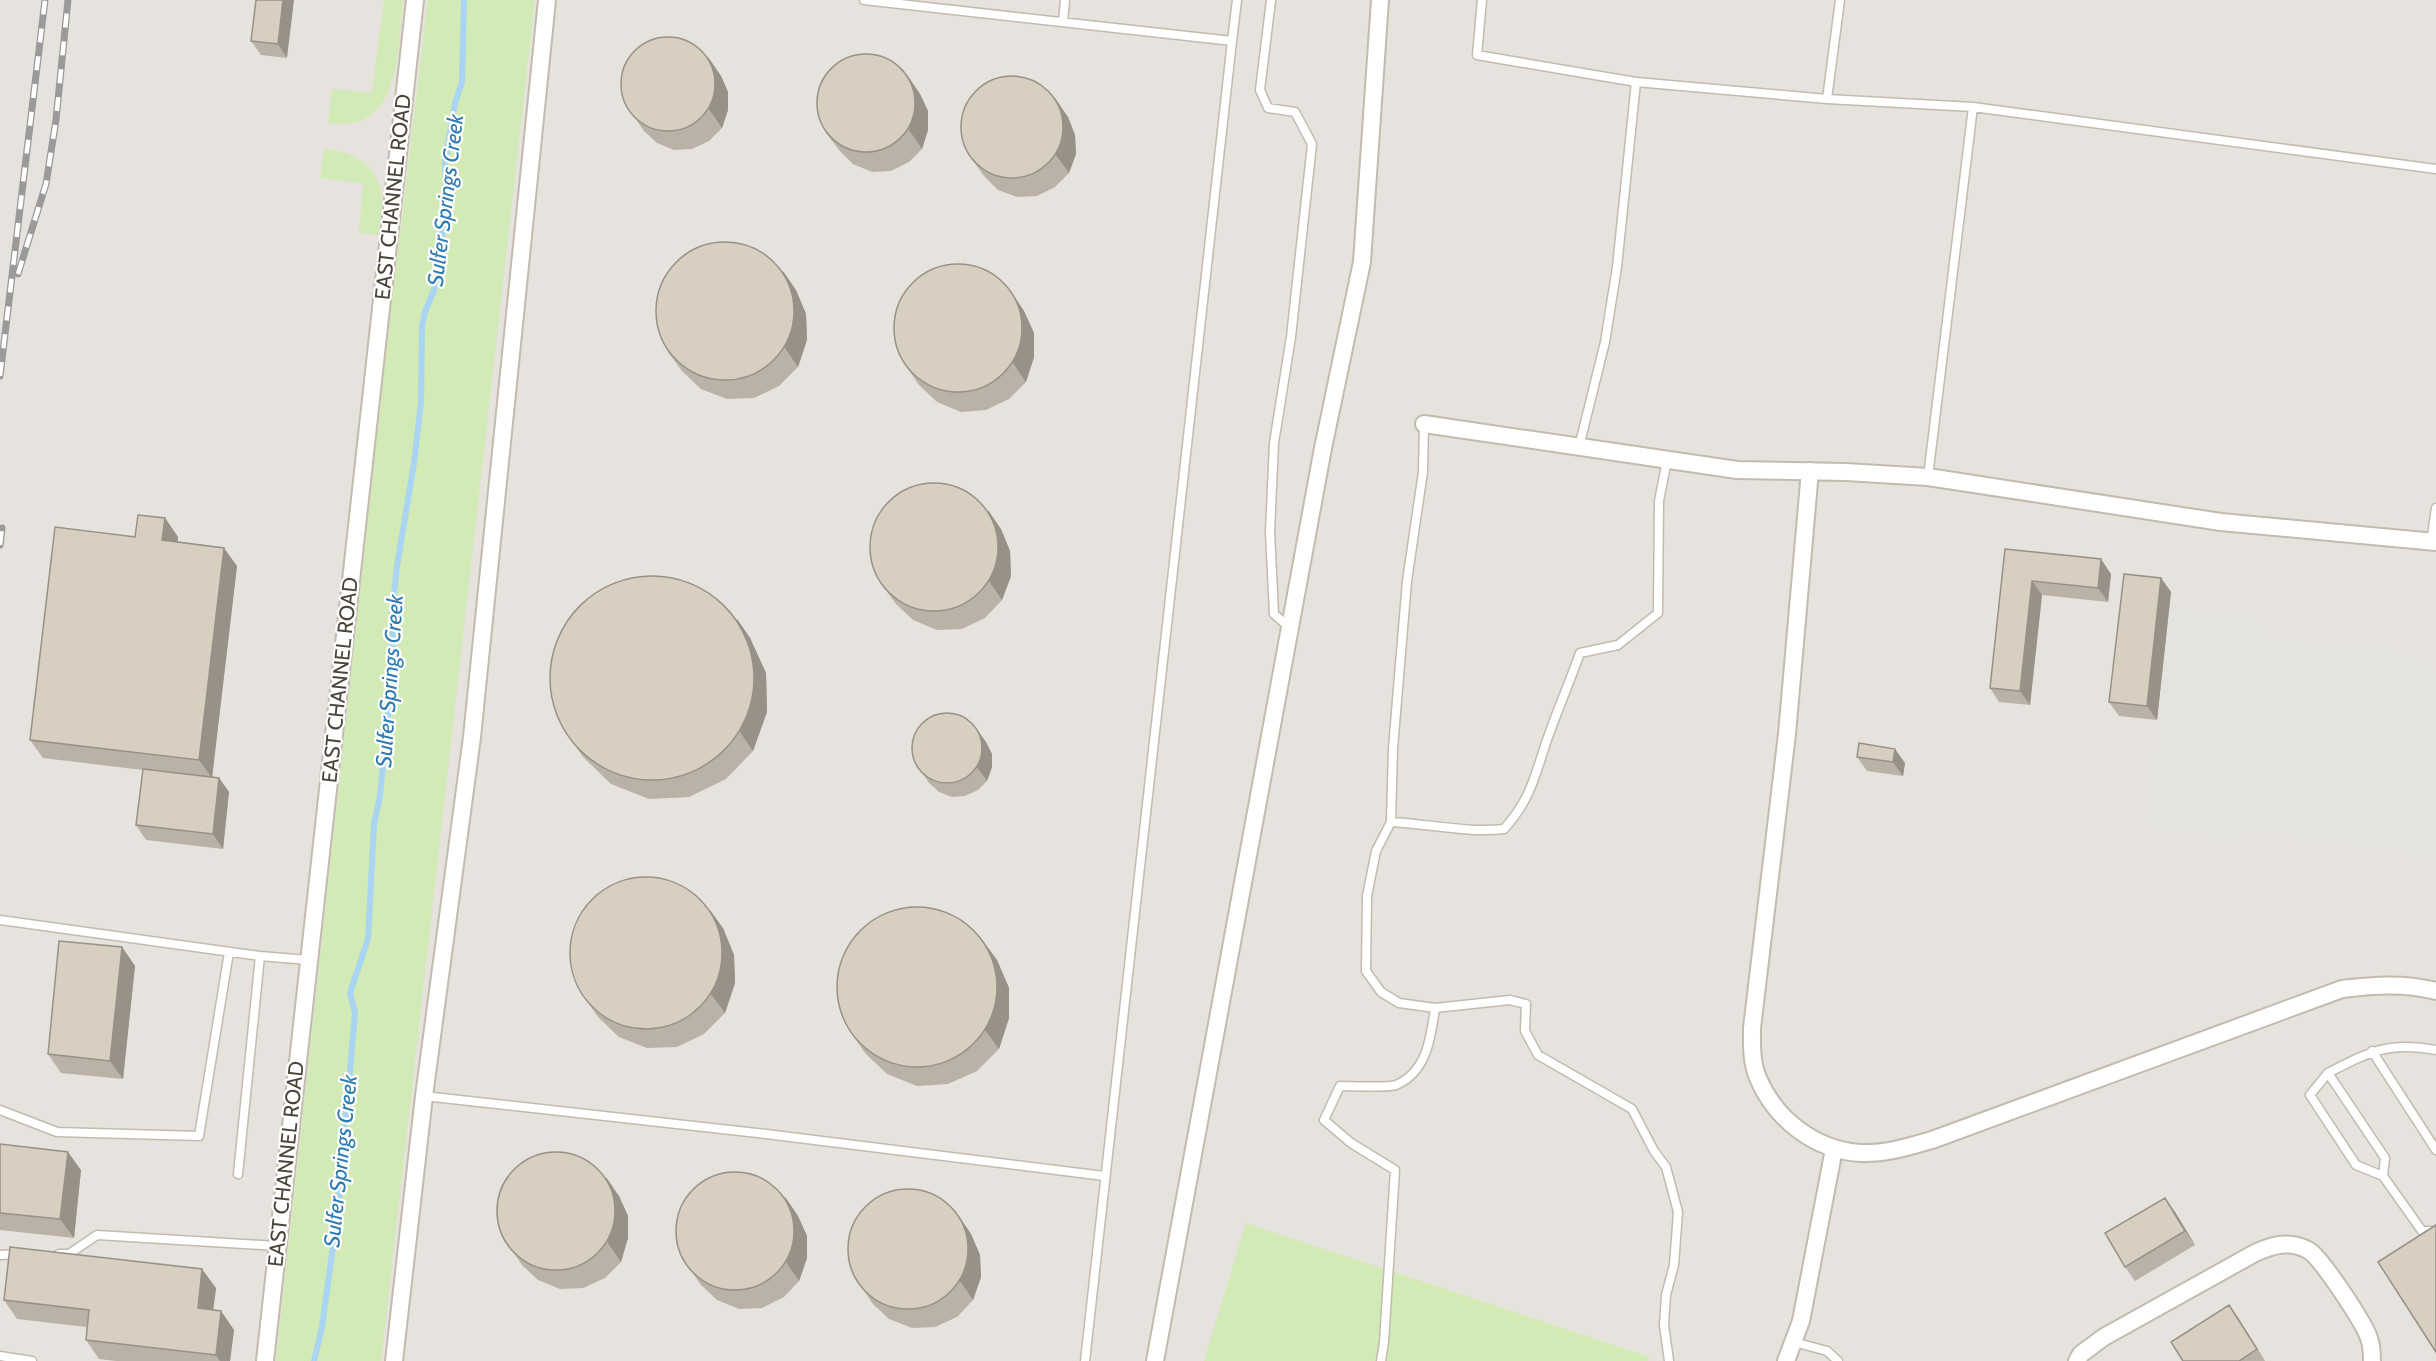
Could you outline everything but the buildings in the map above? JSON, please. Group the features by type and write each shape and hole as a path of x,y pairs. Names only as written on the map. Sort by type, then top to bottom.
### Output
{"street":[{"name":"EAST CHANNEL ROAD","path":"265,1361 415,0"},
{"path":"394,1361 424,1096 472,737 547,0"},
{"path":"1155,1361 1323,448 1362,262 1380,0"},
{"path":"1424,424 1737,470 1928,477 2221,522 2434,542"},
{"path":"1810,471 1787,734 1752,1028 1752,1054 1757,1077 1771,1103 1789,1122 1811,1139 1834,1149 1861,1153 1894,1151 1932,1140 2342,989 2384,984 2421,987 2436,991"},
{"path":"1786,1361 1801,1321 1834,1149"},
{"path":"2077,1361 2081,1354 2104,1337 2255,1253 2272,1245 2292,1244 2310,1250 2323,1264 2369,1336 2372,1361"}],"lane":[{"path":"864,0 1232,41"},
{"path":"1063,22 1065,0"},
{"path":"1085,1361 1236,0"},
{"path":"1271,0 1260,90 1268,108 1295,112 1312,144 1291,337 1274,454 1270,532 1274,614 1290,628"},
{"path":"1482,0 1477,55 1636,82 1827,99 1972,106 2436,169"},
{"path":"1827,99 1839,0"},
{"path":"1579,447 1605,342 1615,278 1636,82"},
{"path":"1928,477 1972,106"},
{"path":"1424,424 1423,472 1407,581 1394,737 1391,822 1376,850 1368,896 1366,971 1380,992 1399,1003 1435,1008 1510,999 1526,1004 1525,1030 1538,1054 1632,1109 1654,1151 1666,1167 1678,1212 1674,1265 1666,1295 1665,1315 1669,1361"},
{"path":"1391,822 1430,824 1479,831 1504,829 1518,813 1533,786 1547,739 1580,653 1618,645 1658,613 1659,501 1667,460"},
{"path":"2434,542 2436,508"},
{"path":"0,920 229,952 308,960"},
{"path":"0,1110 57,1132 199,1136 229,952"},
{"path":"238,1174 260,956"},
{"path":"1381,1361 1395,1170 1351,1143 1324,1120 1340,1086 1396,1085 1416,1069 1426,1055 1435,1008"},
{"path":"2436,1058 2433,1049 2411,1045 2372,1051 2328,1073 2310,1095 2356,1165 2383,1176 2422,1231 2436,1231"},
{"path":"2372,1051 2436,1150"},
{"path":"2328,1073 2385,1158 2383,1176"},
{"path":"424,1096 766,1134 1104,1176"},
{"path":"46,1254 69,1254 97,1236 277,1246"},
{"path":"0,1254 23,1254"},
{"path":"1794,1342 1827,1351 1838,1361"},
{"path":"0,1356 32,1361"}],"shaded area":[{"path":"0,0 483,0 332,1361 0,1361"},
{"path":"513,0 2436,0 2436,1361 367,1361"},
{"path":"2170,606 2271,619 2270,638 2325,644 2376,645 2402,651 2436,668 2436,859 2247,832 2245,844 2144,829"}],"green space":[{"path":"384,0 403,0 398,50 391,86 373,113 360,121 328,123 332,89 372,93"},
{"path":"428,0 535,0 381,1361 276,1361 392,301"},
{"path":"324,149 355,157 363,162 376,177 382,203 378,235 359,233 363,183 320,178"},
{"path":"1246,1223 1650,1357 1648,1361 1204,1361"}],"waterway":[{"name":"Sulfer Springs Creek","path":"314,1361 322,1327 338,1209 355,1013 350,993 368,939 374,824 380,796 393,664 392,613 421,402 422,327 425,312 438,280 446,194 445,161 455,103 462,82 464,0"}],"railway":[{"path":"0,376 45,0"},
{"path":"18,274 46,184 56,120 68,0"},
{"path":"0,545 2,528"}]}
